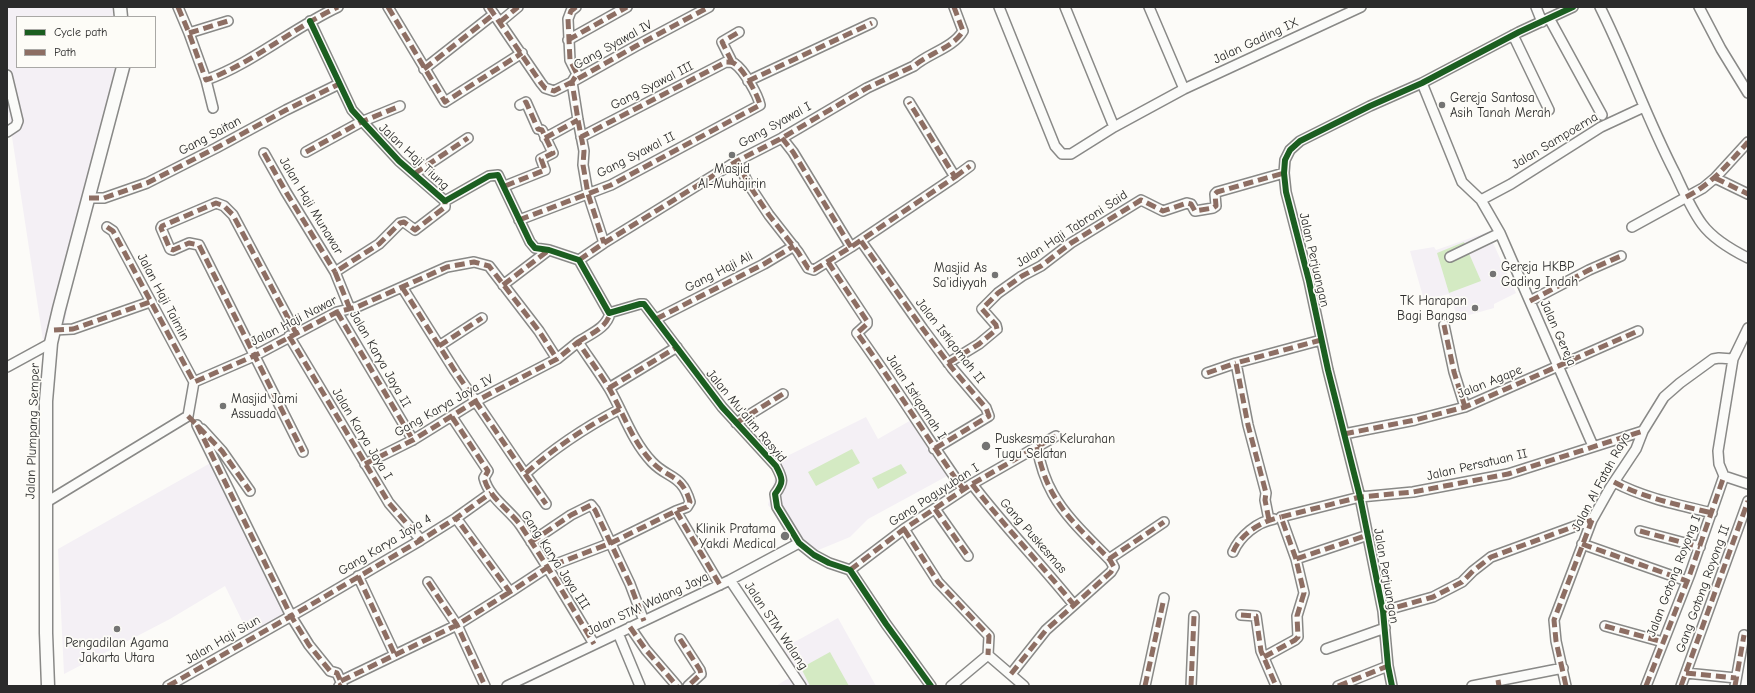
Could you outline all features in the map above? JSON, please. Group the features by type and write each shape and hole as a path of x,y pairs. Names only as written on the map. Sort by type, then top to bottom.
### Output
{"main road":[{"name":"Jalan Plumpang Semper","path":"48,686 45,504 46,401 51,343 80,225 89,198 123,68"}],"street":[{"path":"178,7 206,80 213,108"},
{"path":"206,80 226,72 310,21 338,7"},
{"path":"388,7 445,102 522,53"},
{"path":"500,22 518,7"},
{"path":"576,7 571,11 568,19 570,60 577,74 572,82 584,151 583,165 588,194 604,243"},
{"path":"568,40 627,7"},
{"name":"Gang Syawal IV","path":"492,11 545,88 554,91 709,7"},
{"name":"Gang Syawal I","path":"579,260 737,161 782,138 867,88 936,54 959,36 963,29 954,7"},
{"name":"Jalan Gading IX","path":"999,7 1055,146 1062,154 1070,154 1114,127 1184,89 1362,7"},
{"path":"1065,7 1114,127"},
{"path":"1149,7 1184,89"},
{"path":"1536,7 1546,20 1602,115"},
{"name":"Jalan Perjuangan","path":"1392,686 1388,666 1383,612 1368,535 1321,340 1307,274 1286,192 1284,173 1285,160 1290,150 1300,141 1370,106 1422,84 1514,35 1573,7"},
{"path":"1600,7 1618,42 1644,107 1686,197 1702,224 1711,234 1731,250 1748,258"},
{"path":"1699,7 1748,93"},
{"path":"424,69 492,11"},
{"path":"189,33 228,21"},
{"name":"Jalan Haji Tiung","path":"310,21 352,110 361,122 399,161 445,201 493,175 500,176 505,186"},
{"path":"739,32 722,40 722,42 733,63 748,81 872,24"},
{"path":"1514,35 1549,110"},
{"name":"Gang Syawal III","path":"581,137 726,62 733,63"},
{"path":"7,76 18,121 16,126 7,132"},
{"name":"Gang Syawal II","path":"519,220 611,185 760,105 759,98 748,81"},
{"name":"Gang Saitan","path":"89,198 104,198 147,183 339,84"},
{"name":"Jalan Gereja","path":"1422,84 1462,182 1481,200 1500,233 1593,446"},
{"path":"520,105 526,102 538,129 542,130 553,153 541,159 545,170 505,186 519,220 533,246 579,260 610,313 644,304 677,347 609,388"},
{"path":"908,102 955,176"},
{"path":"306,152 361,122 400,106"},
{"name":"Jalan Sampoerna","path":"1481,200 1522,177 1600,128 1644,107"},
{"path":"545,138 578,120"},
{"path":"414,174 468,138"},
{"path":"782,138 797,158 851,248"},
{"path":"1632,227 1703,188 1715,178 1748,142"},
{"name":"Jalan Haji Munawar","path":"264,153 335,272 350,308"},
{"path":"737,161 749,185 810,270 814,270 851,248 970,166"},
{"name":"Jalan Haji Tabroni Said","path":"948,363 979,344 997,329 996,325 982,309 998,293 1022,276 1040,266 1071,243 1141,200 1163,210 1188,203 1191,204 1195,211 1213,208 1216,206 1215,194 1217,192 1284,173"},
{"path":"1715,178 1748,194"},
{"name":"Jalan Haji Munawar","path":"335,272 379,244 400,223 404,222 416,230 445,207 445,201"},
{"name":"Jalan Karya Jaya I","path":"254,356 199,245 189,243 173,250 170,248 161,228 164,224 216,203 224,206 233,215 250,246 292,335 365,464 389,503 420,540"},
{"name":"Jalan Haji Taimin","path":"107,227 113,231 194,382"},
{"path":"1450,257 1500,233"},
{"name":"Jalan Istiqomah II","path":"861,241 948,363 978,397 986,408 989,416 934,449"},
{"name":"Gang Haji Ali","path":"656,319 764,264 794,246"},
{"path":"503,285 549,250"},
{"path":"1530,301 1589,270 1621,256"},
{"name":"Jalan Haji Nawar","path":"194,382 254,356 337,312 402,287 447,267 474,262 488,266 539,331 557,359"},
{"name":"Jalan Istiqomah I","path":"828,262 867,321 867,324 857,333 934,449 964,490"},
{"path":"402,287 439,346 546,504"},
{"path":"54,330 73,329 150,302"},
{"name":"Jalan Karya Jaya II","path":"337,312 414,440"},
{"name":"Gang Karya Jaya IV","path":"365,464 414,440 476,401 557,359 578,342 605,324 609,320 610,313"},
{"path":"439,346 482,318"},
{"path":"1444,325 1454,372 1465,407"},
{"path":"1748,328 1733,359 1718,451 1719,464 1724,476 1748,484"},
{"name":"Jalan Agape","path":"1344,434 1415,420 1465,407 1638,331"},
{"path":"1207,372 1321,340"},
{"path":"197,425 291,616 309,645 330,671 337,674 340,684 457,625 548,567 611,542 690,504 686,491 680,481 656,466 647,457 609,388 578,342"},
{"path":"7,367 51,343"},
{"name":"Jalan Mu'alim Rasyid","path":"677,347 722,407 776,466 781,475 782,485 775,494 777,507 799,543"},
{"path":"254,356 303,452"},
{"name":"Jalan Al Fatah Raya","path":"1566,686 1556,640 1554,620 1557,608 1565,594 1592,520 1614,482 1636,449 1643,431 1664,397 1680,383 1713,359 1733,359"},
{"path":"1236,363 1248,425 1266,493 1265,500 1269,520"},
{"path":"194,382 189,403 188,416 222,451 250,491"},
{"path":"736,423 783,394"},
{"path":"525,474 565,442 592,424 620,410"},
{"path":"45,504 188,416"},
{"path":"452,417 488,470 484,478 491,493"},
{"name":"Jalan Persatuan II","path":"1233,552 1236,545 1252,529 1269,520 1360,497 1413,492 1508,474 1643,431"},
{"name":"Gang Paguyuban I","path":"850,570 904,529 972,484 1056,436"},
{"path":"1011,674 1046,630 1111,572 1114,567 1109,559 1069,516 1053,495 1041,465 1037,447"},
{"name":"Jalan Gotong Royong I","path":"1646,686 1700,547 1724,476"},
{"path":"1614,482 1628,490 1649,497 1712,513"},
{"name":"Gang Puskesmas","path":"972,484 1005,526 1048,572 1074,605"},
{"name":"Gang Karya Jaya 4","path":"291,616 456,518 491,493"},
{"name":"Gang Karya Jaya III","path":"491,493 519,524 548,567 594,644"},
{"name":"Gang Gotong Royong II","path":"1681,686 1748,502"},
{"path":"531,542 571,515 591,505 611,542 644,620"},
{"path":"935,509 968,556"},
{"path":"676,511 720,585"},
{"path":"1264,657 1298,637 1297,616 1304,593 1296,559 1281,517"},
{"path":"456,518 510,592"},
{"path":"1383,612 1433,597 1462,582 1491,557 1592,520"},
{"path":"1109,559 1164,522"},
{"path":"904,529 938,582 989,636 988,655 951,686"},
{"path":"1640,531 1700,547"},
{"path":"1296,559 1368,535"},
{"path":"799,543 814,555 850,570 886,624 931,686"},
{"name":"Jalan STM Walang Jaya","path":"507,686 720,585 799,543"},
{"path":"1582,544 1687,581"},
{"path":"358,576 395,655"},
{"name":"Jalan STM Walang","path":"730,580 801,686"},
{"path":"428,582 457,625 485,686"},
{"path":"1145,686 1164,598"},
{"path":"1241,615 1256,616 1260,643 1276,686"},
{"name":"Jalan Haji Siun","path":"168,686 291,616"},
{"path":"1191,686 1194,616"},
{"path":"1605,626 1663,642"},
{"path":"630,627 646,650 677,686"},
{"path":"1326,649 1385,628"},
{"path":"618,633 640,686"},
{"path":"1686,673 1736,682 1745,655 1744,635"},
{"path":"680,640 700,670 701,674 688,686"},
{"path":"988,655 1024,686"},
{"path":"1338,686 1388,666"},
{"path":"1472,686 1498,683 1563,668"}],"shaded area":[{"path":"7,7 112,7 114,16 16,16 16,68 131,68 79,239 63,334 43,340 7,104"},
{"path":"1488,232 1516,293 1494,304 1494,308 1458,318 1449,294 1424,300 1410,251 1434,247 1436,250"},
{"path":"866,417 878,439 913,419 949,475 868,519 850,537 816,551 799,541 768,505 777,469 775,462"},
{"path":"214,461 293,617 251,639 225,586 170,619 64,674 58,549"},
{"path":"838,618 876,686 776,686 795,674 780,650"}],"green space":[{"path":"1464,242 1481,281 1449,293 1437,253"},
{"path":"852,449 860,463 816,486 808,472"},
{"path":"901,464 907,473 878,489 872,478"},
{"path":"830,652 849,686 810,686 801,668"}],"marked path":[{"path":"178,7 206,80 239,65 338,7"},
{"path":"388,7 445,102 522,53"},
{"path":"489,7 541,83 545,88 554,91 709,7"},
{"path":"500,22 518,7"},
{"path":"576,7 571,11 568,19 570,60 577,74 572,82 584,151 583,165 588,194 604,243"},
{"path":"568,40 627,7"},
{"path":"579,260 737,161 782,138 867,88 914,66 953,42 963,31 954,7"},
{"path":"424,69 494,14"},
{"path":"189,33 228,21"},
{"path":"748,81 872,23"},
{"path":"732,62 722,42 739,32"},
{"path":"519,220 611,185 760,105 754,89 739,67 734,63 726,62 581,137"},
{"path":"89,198 104,198 147,183 339,84"},
{"path":"505,186 545,170 541,159 553,153 542,130 538,129 526,102 520,105"},
{"path":"737,161 749,185 769,215 798,252 808,268 814,270 955,177 909,102"},
{"path":"306,152 361,122 400,106"},
{"path":"545,138 578,120"},
{"path":"414,174 468,138"},
{"path":"782,138 793,152 851,247"},
{"path":"1686,197 1704,186 1712,179 1748,142"},
{"path":"264,153 335,272"},
{"path":"955,177 970,166"},
{"path":"948,363 979,344 997,329 996,325 982,309 998,293 1022,276 1041,266 1071,243 1141,200 1163,211 1187,203 1191,204 1195,211 1213,208 1216,206 1215,194 1217,192 1284,173"},
{"path":"1715,178 1748,194"},
{"path":"350,309 335,272 379,244 400,223 404,222 415,230 445,207 445,201"},
{"path":"296,333 233,215 224,206 216,203 162,226 161,228 170,249 173,250 189,243 199,245 303,452"},
{"path":"107,227 113,231 194,382 254,356 337,312 357,307 447,267 474,262 489,266 539,331 557,359"},
{"path":"861,241 952,368 986,408 989,416 934,449"},
{"path":"656,319 764,264 794,246"},
{"path":"503,285 549,250"},
{"path":"1530,301 1589,270 1621,256"},
{"path":"828,262 867,321 867,324 857,333 963,489"},
{"path":"402,287 455,371 525,474 547,455 571,438 620,409"},
{"path":"54,330 73,329 150,302"},
{"path":"337,312 413,440"},
{"path":"578,342 602,327 610,313"},
{"path":"439,346 482,318"},
{"path":"1444,325 1454,372 1465,407"},
{"path":"1344,434 1415,420 1465,407 1638,331"},
{"path":"289,336 389,503 421,540"},
{"path":"1269,520 1265,500 1266,493 1248,425 1236,363 1321,340"},
{"path":"365,464 413,440 476,401 557,359 578,342 609,388 633,436 645,454 652,462 683,486 690,502 687,507 611,543 548,567 510,592 456,518"},
{"path":"609,388 677,347"},
{"path":"1207,373 1236,363"},
{"path":"736,423 783,394"},
{"path":"188,416 222,451 250,491"},
{"path":"452,417 488,471 484,478 490,492 521,526 594,644"},
{"path":"197,425 291,616 309,645 330,671 337,673 342,684 339,686"},
{"path":"1296,559 1281,517 1360,497 1413,492 1508,474 1643,431"},
{"path":"850,570 904,529 972,484 1056,436"},
{"path":"1011,674 1046,630 1111,572 1114,567 1110,560 1065,512 1050,489 1041,466 1037,447"},
{"path":"525,474 546,504"},
{"path":"1646,686 1690,574 1724,476"},
{"path":"1614,482 1649,497 1712,513"},
{"path":"972,484 1074,605"},
{"path":"168,686 421,540 456,518 491,493"},
{"path":"1681,686 1748,501"},
{"path":"531,542 571,515 591,505 595,510 630,584 644,621"},
{"path":"935,509 968,556"},
{"path":"676,511 720,585"},
{"path":"1233,552 1241,539 1253,529 1267,521 1281,517"},
{"path":"1383,611 1433,597 1462,582 1491,557 1592,520"},
{"path":"1566,686 1556,641 1554,620 1592,520"},
{"path":"1109,559 1164,522"},
{"path":"904,529 938,582 989,636 988,655"},
{"path":"1640,531 1700,547"},
{"path":"1264,657 1298,637 1297,616 1304,593 1296,559 1368,535"},
{"path":"1582,544 1687,581"},
{"path":"358,576 395,655"},
{"path":"428,582 457,625 485,686"},
{"path":"341,681 457,625 510,592"},
{"path":"1145,686 1164,598"},
{"path":"1241,615 1256,616 1261,651 1276,686"},
{"path":"1191,686 1194,616"},
{"path":"1605,626 1663,642"},
{"path":"630,627 646,650 677,686"},
{"path":"1735,686 1744,635"},
{"path":"680,639 700,670 701,674 688,686"},
{"path":"1338,686 1388,666"},
{"path":"1686,673 1736,678"},
{"path":"1498,680 1499,686"}],"cycle path":[{"path":"1392,686 1388,666 1383,611 1360,497 1328,370 1309,281 1286,192 1284,173 1285,160 1290,150 1300,141 1370,106 1422,83 1519,32 1573,7"},
{"path":"310,21 352,110 399,161 445,201 489,176 498,175 530,242 535,248 549,250 579,260 609,313 644,304 722,407 776,466 782,480 775,494 777,507 799,543 814,555 829,563 850,570 886,624 931,686"}],"place":[{"name":"Gereja Santosa Asih Tanah Merah","path":"1442,105"},
{"name":"Masjid Al-Muhajirin","path":"732,155"},
{"name":"Gereja HKBP Gading Indah","path":"1493,274"},
{"name":"Masjid As Sa'idiyyah","path":"995,275"},
{"name":"TK Harapan Bagi Bangsa","path":"1475,308"},
{"name":"Masjid Jami Assuada","path":"223,406"},
{"name":"Puskesmas Kelurahan Tugu Selatan","path":"986,446"},
{"name":"Klinik Pratama Yakdi Medical","path":"785,536"},
{"name":"Pengadilan Agama Jakarta Utara","path":"117,629"}]}
